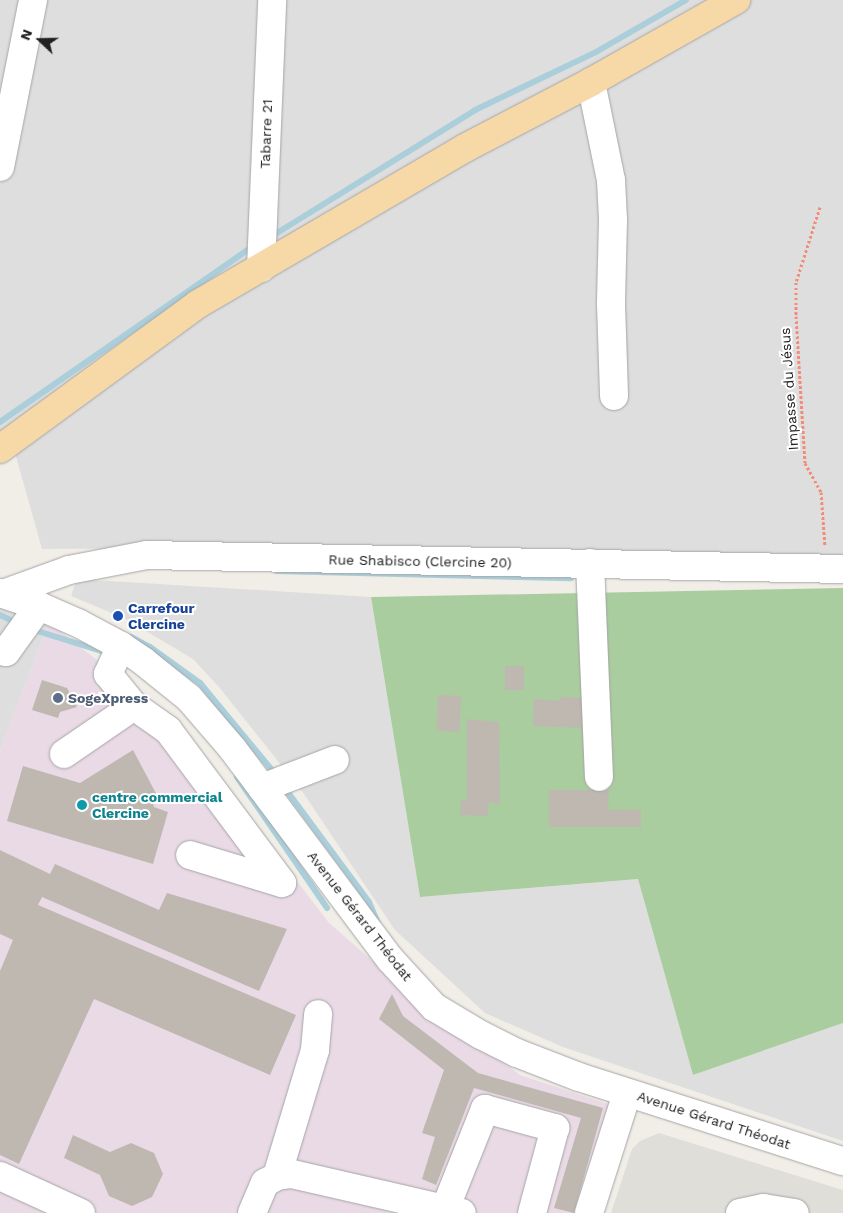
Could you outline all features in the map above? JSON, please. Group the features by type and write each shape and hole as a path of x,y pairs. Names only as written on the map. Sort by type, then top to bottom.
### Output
{"main road":[{"path":"0,449 198,304 465,148 591,82 736,0"}],"street":[{"path":"0,167 33,0"},
{"name":"Tabarre 21","path":"261,268 272,0"},
{"path":"591,82 611,180 613,220 610,304 614,396"},
{"name":"Rue Shabisco (Clercine 20)","path":"2,594 69,570 146,555 835,569"},
{"path":"590,563 599,776"},
{"name":"Avenue Gérard Théodat","path":"2,594 39,606 78,623 121,646 143,660 188,698 232,748 390,960 434,1007 481,1036 517,1053 579,1077 843,1161"},
{"path":"0,651 6,652 39,606"},
{"path":"121,646 108,674 134,706 168,730 282,883 190,855"},
{"path":"64,754 134,706"},
{"path":"262,788 335,760"},
{"path":"277,1176 315,1050 318,1014"},
{"path":"589,1213 627,1093"},
{"path":"252,1213 265,1184 277,1176 305,1176 453,1211 485,1109 555,1128 532,1213"},
{"path":"0,1176 81,1213"},
{"path":"740,1213 763,1208 795,1213"}],"path":[{"name":"Impasse du Jésus","path":"820,207 796,282 796,316 805,463 821,492 835,569"}],"shaded area":[{"path":"0,0 843,0 843,557 182,548 42,549 15,453 0,461"},
{"path":"77,579 371,597 420,897 638,879 693,1075 843,1023 843,1141 563,1047 485,1013 395,930 304,794 219,687 193,659 124,618 71,596"},
{"path":"0,607 49,622 0,752"},
{"path":"49,622 176,723 329,923 389,975 520,1075 611,1105 576,1213 0,1213 0,752"},
{"path":"659,1133 843,1190 843,1213 611,1213 632,1149 640,1141"}],"green space":[{"path":"843,588 843,1023 693,1075 638,879 420,897 371,597"}],"building":[{"path":"505,666 524,666 524,690 505,690"},
{"path":"42,680 67,688 77,707 60,712 58,718 32,710"},
{"path":"438,695 461,696 460,732 437,731"},
{"path":"560,697 584,698 583,728 533,726 534,699 560,701"},
{"path":"467,719 499,722 500,804 489,802 488,816 460,815 461,799 467,801"},
{"name":"centre commercial Clercine","path":"133,750 159,799 153,803 154,807 168,812 153,864 7,821 23,766 80,783"},
{"path":"549,790 609,790 608,810 641,810 641,827 549,827"},
{"path":"0,850 50,874 55,864 159,910 167,893 287,929 259,991 42,897 38,905 296,1015 270,1075 94,999 19,1164 0,1155 0,971 13,940 0,934"},
{"path":"392,994 403,1016 478,1073 603,1108 574,1213 554,1208 581,1118 474,1088 436,1185 422,1179 435,1137 422,1133 444,1070 379,1019"},
{"path":"73,1135 110,1152 131,1143 154,1153 163,1174 152,1197 132,1206 109,1196 100,1175 64,1158"}],"waterway":[{"path":"277,233 475,110 596,52 686,0"},
{"path":"0,422 249,249"},
{"path":"277,571 571,578"},
{"path":"0,615 13,621"},
{"path":"31,629 108,653"},
{"path":"131,637 150,647 200,683 276,775"},
{"path":"237,777 327,908"},
{"path":"284,787 369,902 378,923"}],"place":[{"name":"Carrefour Clercine","path":"118,616"},
{"name":"SogeXpress","path":"58,698"},
{"name":"centre commercial Clercine","path":"82,805"}]}
